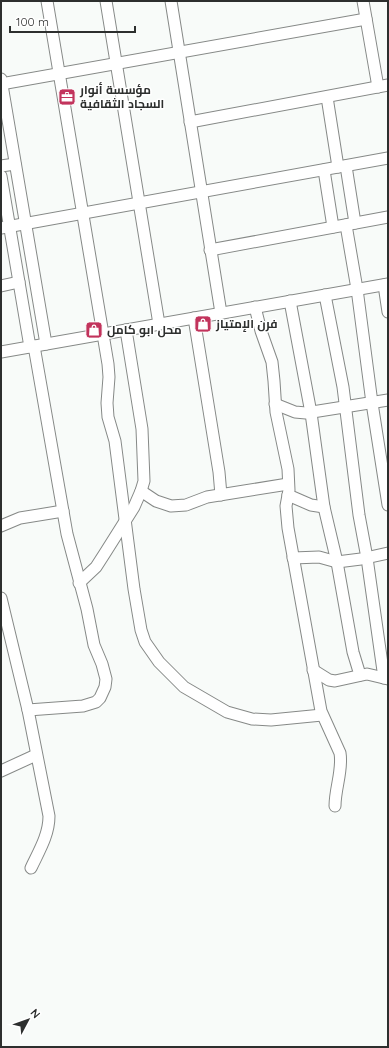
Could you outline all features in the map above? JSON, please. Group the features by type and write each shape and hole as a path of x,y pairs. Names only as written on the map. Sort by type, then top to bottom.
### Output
{"street":[{"path":"47,1 108,364 108,416 115,441 134,589 141,630 145,642 170,673 184,687 228,712 252,719 271,720 322,715"},
{"path":"106,1 159,324"},
{"path":"171,1 221,313"},
{"path":"190,122 383,86 366,19 364,1"},
{"path":"46,344 1,83 366,19"},
{"path":"327,97 342,166 351,224 372,403 388,505"},
{"path":"5,227 388,158"},
{"path":"1,166 15,164"},
{"path":"324,170 333,227"},
{"path":"1,176 5,227 19,282 63,511 79,583 87,609 94,645 106,679 105,687 100,698 96,702 83,706 28,710"},
{"path":"210,250 388,217"},
{"path":"1,286 19,282"},
{"path":"1,352 386,284 388,312"},
{"path":"313,670 329,680 335,681 367,674 386,678 359,514 343,387 325,295"},
{"path":"290,301 311,413 324,507 337,562 353,652 360,675"},
{"path":"255,307 261,331 272,362 278,429 288,469 287,514 293,558 313,670 322,715 340,753 341,760 335,796 335,806"},
{"path":"194,318 219,472 221,495"},
{"path":"79,583 96,567 134,507 144,481 142,430 126,330"},
{"path":"275,404 296,412 311,413 388,400"},
{"path":"141,490 156,501 170,506 186,505 207,497 221,495 288,490 311,505 324,507"},
{"path":"1,526 20,518 63,511"},
{"path":"293,558 319,557 337,562 367,558 388,553"},
{"path":"1,598 28,710 49,816 49,827 47,834 31,868"},
{"path":"1,771 36,755"}],"place":[{"name":"مؤسسة أنوار السجاد الثقافية","path":"67,97"},
{"name":"فرن الإمتياز","path":"203,324"},
{"name":"محل ابو كامل","path":"94,330"}]}
